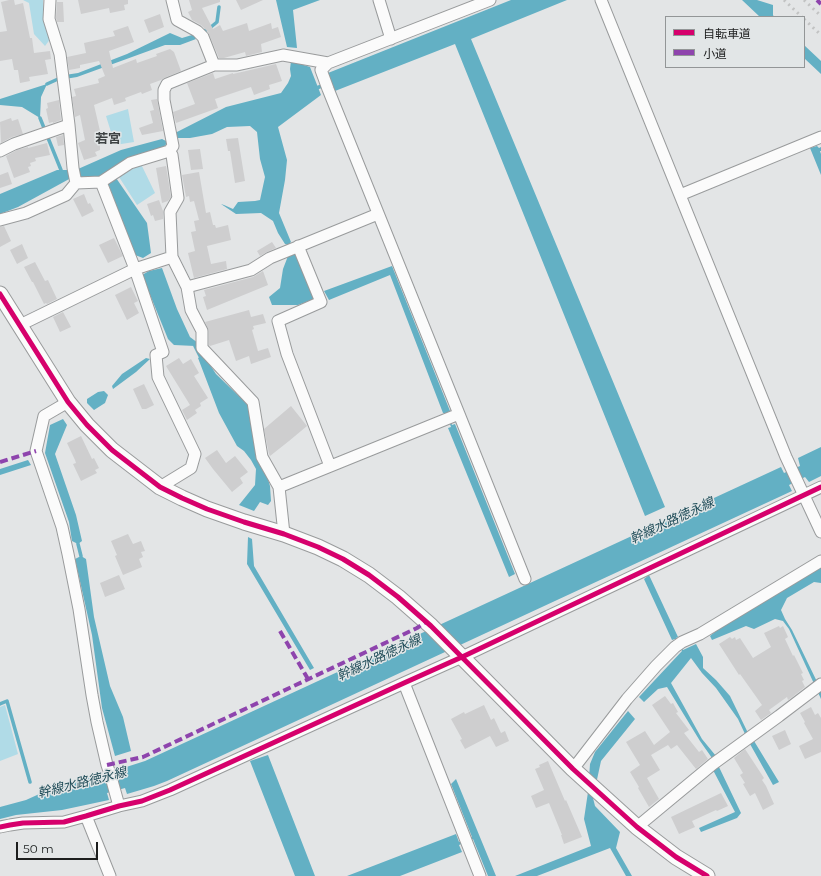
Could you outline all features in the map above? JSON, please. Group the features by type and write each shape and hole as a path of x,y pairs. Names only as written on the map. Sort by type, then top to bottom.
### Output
{"street":[{"path":"50,0 49,19 60,54 76,183"},
{"path":"172,0 177,20 200,34 214,65"},
{"path":"379,0 391,39"},
{"path":"490,0 328,63 321,70 457,414 525,579"},
{"path":"601,0 790,466 821,532"},
{"path":"284,534 279,487 262,457 253,402 202,348 202,331 191,310 187,288 172,257 170,212 178,198 171,149 171,133 164,100 164,90 168,84 214,65 236,65 283,55 328,63"},
{"path":"0,151 14,144 69,125"},
{"path":"680,195 821,137"},
{"path":"0,220 26,213 66,195 76,183 103,180 130,163 171,149"},
{"path":"103,180 163,352 156,355 158,377 195,454 191,468 160,486"},
{"path":"187,288 251,270 270,258 378,214"},
{"path":"293,249 321,302 278,321 287,354 330,466"},
{"path":"20,325 135,269 172,257"},
{"path":"0,294 68,402 87,425 112,450 160,486 182,498 207,509 284,534 318,547 369,575 398,597 431,626 573,769 637,827 676,857 707,876"},
{"path":"68,402 44,416 36,451 62,527 79,609 97,722 107,765 119,806"},
{"path":"279,487 457,414"},
{"path":"0,827 10,824 64,822 142,801 170,790 404,683 459,655 821,487"},
{"path":"573,769 627,699 656,666 678,645 700,634 821,561"},
{"path":"404,683 480,876"},
{"path":"637,827 713,764 817,688"},
{"path":"86,816 110,876"}],"shaded area":[{"path":"23,0 43,0 43,15 51,38 45,46 34,34 29,3"},
{"path":"128,109 134,142 115,145 106,116"},
{"path":"141,164 155,193 137,205 119,177"},
{"path":"5,705 18,754 0,761 0,707"}],"water":[{"path":"276,0 320,0 293,10 297,48 287,47"},
{"path":"511,0 567,0 471,39 665,507 645,516 455,44 335,91 328,73"},
{"path":"742,0 757,0 773,5 774,16 759,16"},
{"path":"170,33 182,38 192,35 196,39 180,45 165,45 77,77 65,79 65,75 78,73 127,54"},
{"path":"805,46 821,61 821,74 805,59"},
{"path":"291,61 310,67 321,95 278,127 287,160 279,213 291,242 288,245 285,244 278,233 273,221 261,213 236,214 221,204 233,209 238,202 260,200 265,177 260,159 257,132 250,126 227,127 212,134 190,138 176,138 175,133 226,107 281,93 291,76"},
{"path":"47,84 41,97 40,118 22,107 0,105 0,99"},
{"path":"162,139 168,142 162,149 103,176 80,177 78,169 121,150"},
{"path":"817,146 819,148 821,147 821,175 810,148"},
{"path":"57,170 71,170 71,178 18,207 0,214 0,194"},
{"path":"114,175 147,223 151,253 143,258 135,255 109,186 109,179"},
{"path":"298,254 314,299 298,305 272,305 269,297 280,288 283,269 288,256"},
{"path":"392,266 450,411 448,412 452,425 455,424 515,574 509,577 448,428 451,427 446,413 443,413 390,275 329,300 324,291"},
{"path":"162,268 177,309 190,337 198,343 195,346 174,345 168,339 142,275 149,271"},
{"path":"203,354 216,374 250,407 259,464 268,479 271,501 268,505 260,502 254,511 239,505 255,485 256,469 244,451 237,446 219,413 198,358"},
{"path":"146,358 150,359 136,372 113,389 112,386 122,374"},
{"path":"104,391 108,395 105,403 94,410 87,403 87,399 98,392"},
{"path":"63,419 67,425 55,454 76,515 82,541 78,544 72,541 69,522 45,453 50,425"},
{"name":"幹線水路徳永線","path":"821,447 821,476 809,482 805,477 789,485 792,491 167,781 127,794 125,788 107,793 109,800 62,810 16,815 0,819 0,807 26,800 57,786 102,773 104,781 121,776 120,769 145,761 781,467 784,473 800,466 798,458"},
{"path":"28,460 31,465 0,475 0,469"},
{"path":"248,537 252,539 254,566 314,668 310,670 247,564"},
{"path":"81,556 86,559 94,617 110,686 123,717 131,751 115,756 102,708 92,635 75,559"},
{"path":"821,566 821,583 814,582 787,598 781,610 821,690 821,699 789,629 783,621 775,619 754,629 746,626 712,640 710,636 727,622"},
{"path":"649,575 678,637 676,638 683,650 696,644 703,657 703,668 730,696 748,733 745,734 738,719 716,688 691,658 671,683 702,739 716,756 712,758 667,687 658,689 644,702 639,697 682,651 675,639 672,640 644,579"},
{"path":"628,711 635,719 601,761 593,798 595,806 620,832 616,848 632,876 626,876 610,848 537,876 515,876 591,846 584,819 590,764 595,752"},
{"path":"754,741 779,782 773,785 750,744"},
{"path":"268,755 315,876 295,876 250,761"},
{"path":"719,767 741,813 737,818 701,832 699,828 735,812 713,770"},
{"path":"456,779 496,876 488,876 473,839 459,845 462,852 400,876 347,876 456,834 459,842 472,837 451,784"}],"building":[{"path":"14,0 15,5 23,3 30,38 32,38 34,53 50,51 51,59 45,60 48,74 29,77 30,81 20,83 18,70 14,70 12,59 0,61 0,32 7,31 1,2"},
{"path":"78,0 128,0 128,4 124,5 125,10 110,13 109,8 81,14"},
{"path":"189,0 220,0 220,2 202,8 213,29 220,25 223,31 247,23 249,31 271,23 272,29 278,27 281,37 261,44 262,52 246,56 245,52 219,58 208,32 201,25 192,20 188,12 192,10"},
{"path":"236,0 263,0 241,10"},
{"path":"57,2 63,2 64,22 57,22"},
{"path":"160,14 164,27 149,33 144,20"},
{"path":"128,26 134,42 109,51 113,68 136,59 137,63 157,56 156,54 170,49 174,52 181,71 150,84 152,90 142,94 141,92 125,98 126,101 114,105 112,98 94,105 100,131 100,150 95,152 97,156 84,160 78,143 85,140 80,115 75,117 72,97 76,96 74,89 99,83 98,79 105,76 99,61 80,65 80,68 69,70 67,57 86,53 84,43 115,36 113,31"},
{"path":"276,64 282,81 269,85 270,89 254,95 251,87 215,99 218,108 176,123 173,112 195,104 187,83 213,73 215,79 233,73"},
{"path":"157,99 163,131 142,135 139,128 153,123 150,111 154,110 151,100"},
{"path":"59,100 61,120 49,123 46,109 48,108 47,103"},
{"path":"11,118 12,121 18,119 23,134 12,137 1,143 0,122"},
{"path":"63,135 64,145 58,146 56,137"},
{"path":"238,138 245,181 235,183 230,151 228,151 226,139"},
{"path":"47,143 50,155 35,158 36,161 30,163 31,166 28,167 30,172 14,178 6,156 17,150"},
{"path":"200,149 203,169 191,170 188,150"},
{"path":"166,166 171,197 168,201 162,203 156,168"},
{"path":"8,172 12,184 0,188 0,175"},
{"path":"199,172 206,213 210,212 213,225 215,225 216,228 228,225 231,240 207,246 211,264 226,261 227,269 194,278 188,253 195,251 191,232 196,231 194,221 199,220 194,201 190,202 189,196 186,197 182,175"},
{"path":"84,194 88,204 90,203 94,211 82,217 73,199"},
{"path":"159,200 163,211 163,219 155,221 153,215 151,216 147,204"},
{"path":"4,226 11,241 0,247 0,227"},
{"path":"114,238 123,256 108,263 99,245"},
{"path":"272,242 276,248 260,256 257,251"},
{"path":"22,244 28,258 17,264 10,250"},
{"path":"35,262 45,281 48,280 57,299 47,304 44,304 24,267"},
{"path":"263,271 268,285 207,310 203,297 206,296 204,290 253,277"},
{"path":"131,287 138,301 134,303 139,313 127,320 115,295"},
{"path":"249,310 251,317 263,314 266,323 253,326 254,329 252,330 258,351 268,348 271,357 251,364 249,356 236,361 229,340 210,346 209,331 205,322"},
{"path":"63,312 71,327 60,332 53,317"},
{"path":"179,358 183,364 191,359 199,373 194,376 208,398 200,403 201,406 195,410 197,413 187,420 182,410 190,405 166,366"},
{"path":"144,384 154,405 146,409 142,409 133,389"},
{"path":"291,406 307,426 270,456 264,429"},
{"path":"81,436 92,459 94,458 99,468 95,470 97,473 81,481 73,464 76,463 75,460 67,443"},
{"path":"217,450 226,463 235,456 248,472 240,478 243,483 232,492 205,458"},
{"path":"128,534 133,544 141,541 145,551 141,552 143,557 139,559 142,567 123,575 115,556 117,555 111,541"},
{"path":"119,575 125,589 105,597 100,583"},
{"path":"779,626 780,628 783,626 788,637 785,639 803,673 801,674 804,680 802,681 805,687 788,700 787,697 769,710 771,713 761,720 755,711 762,705 740,674 739,675 719,644 730,637 732,639 735,637 736,640 740,638 753,658 771,647 764,633"},
{"path":"665,696 671,704 673,703 678,712 676,713 689,730 684,733 699,752 702,750 708,759 696,769 677,745 671,749 668,745 651,755 660,770 647,778 659,799 649,807 630,772 640,765 626,742 645,731 654,745 670,732 652,705"},
{"path":"484,705 491,720 494,718 501,733 505,731 509,741 496,747 490,736 465,749 460,740 462,739 451,719 464,712 465,714"},
{"path":"811,707 815,715 818,713 821,718 821,752 805,759 799,746 813,739 800,713"},
{"path":"785,730 791,744 779,750 772,736"},
{"path":"745,749 764,778 762,780 774,804 763,810 755,793 750,796 743,784 745,783 740,775 743,773 734,758"},
{"path":"548,761 582,837 564,844 562,835 549,803 536,808 531,796 544,790 535,769 540,767 539,765"},
{"path":"721,793 728,806 692,821 695,827 679,834 671,817"}],"waterway":[{"path":"194,37 217,22 219,7"},
{"path":"47,84 62,78"},
{"path":"314,89 332,82"},
{"path":"40,118 61,170"},
{"path":"195,346 200,356"},
{"path":"78,544 81,556"},
{"path":"0,704 7,701 30,782"}],"railway":[{"path":"784,0 801,16"},
{"path":"804,0 821,16"},
{"path":"805,20 821,35"}],"marked path":[{"path":"817,0 821,4"},
{"path":"0,462 36,451"},
{"path":"107,765 143,757 417,628 426,622"},
{"path":"280,631 308,679"}],"cycle path":[{"path":"0,294 68,402 87,425 112,450 160,487 182,498 207,509 284,534 318,547 343,559 369,575 398,597 431,626 573,769 637,827 676,857 707,876"},
{"path":"0,827 23,823 64,822 142,801 170,790 462,657 821,487"}],"district":[{"name":"若宮","path":"108,139"}]}
